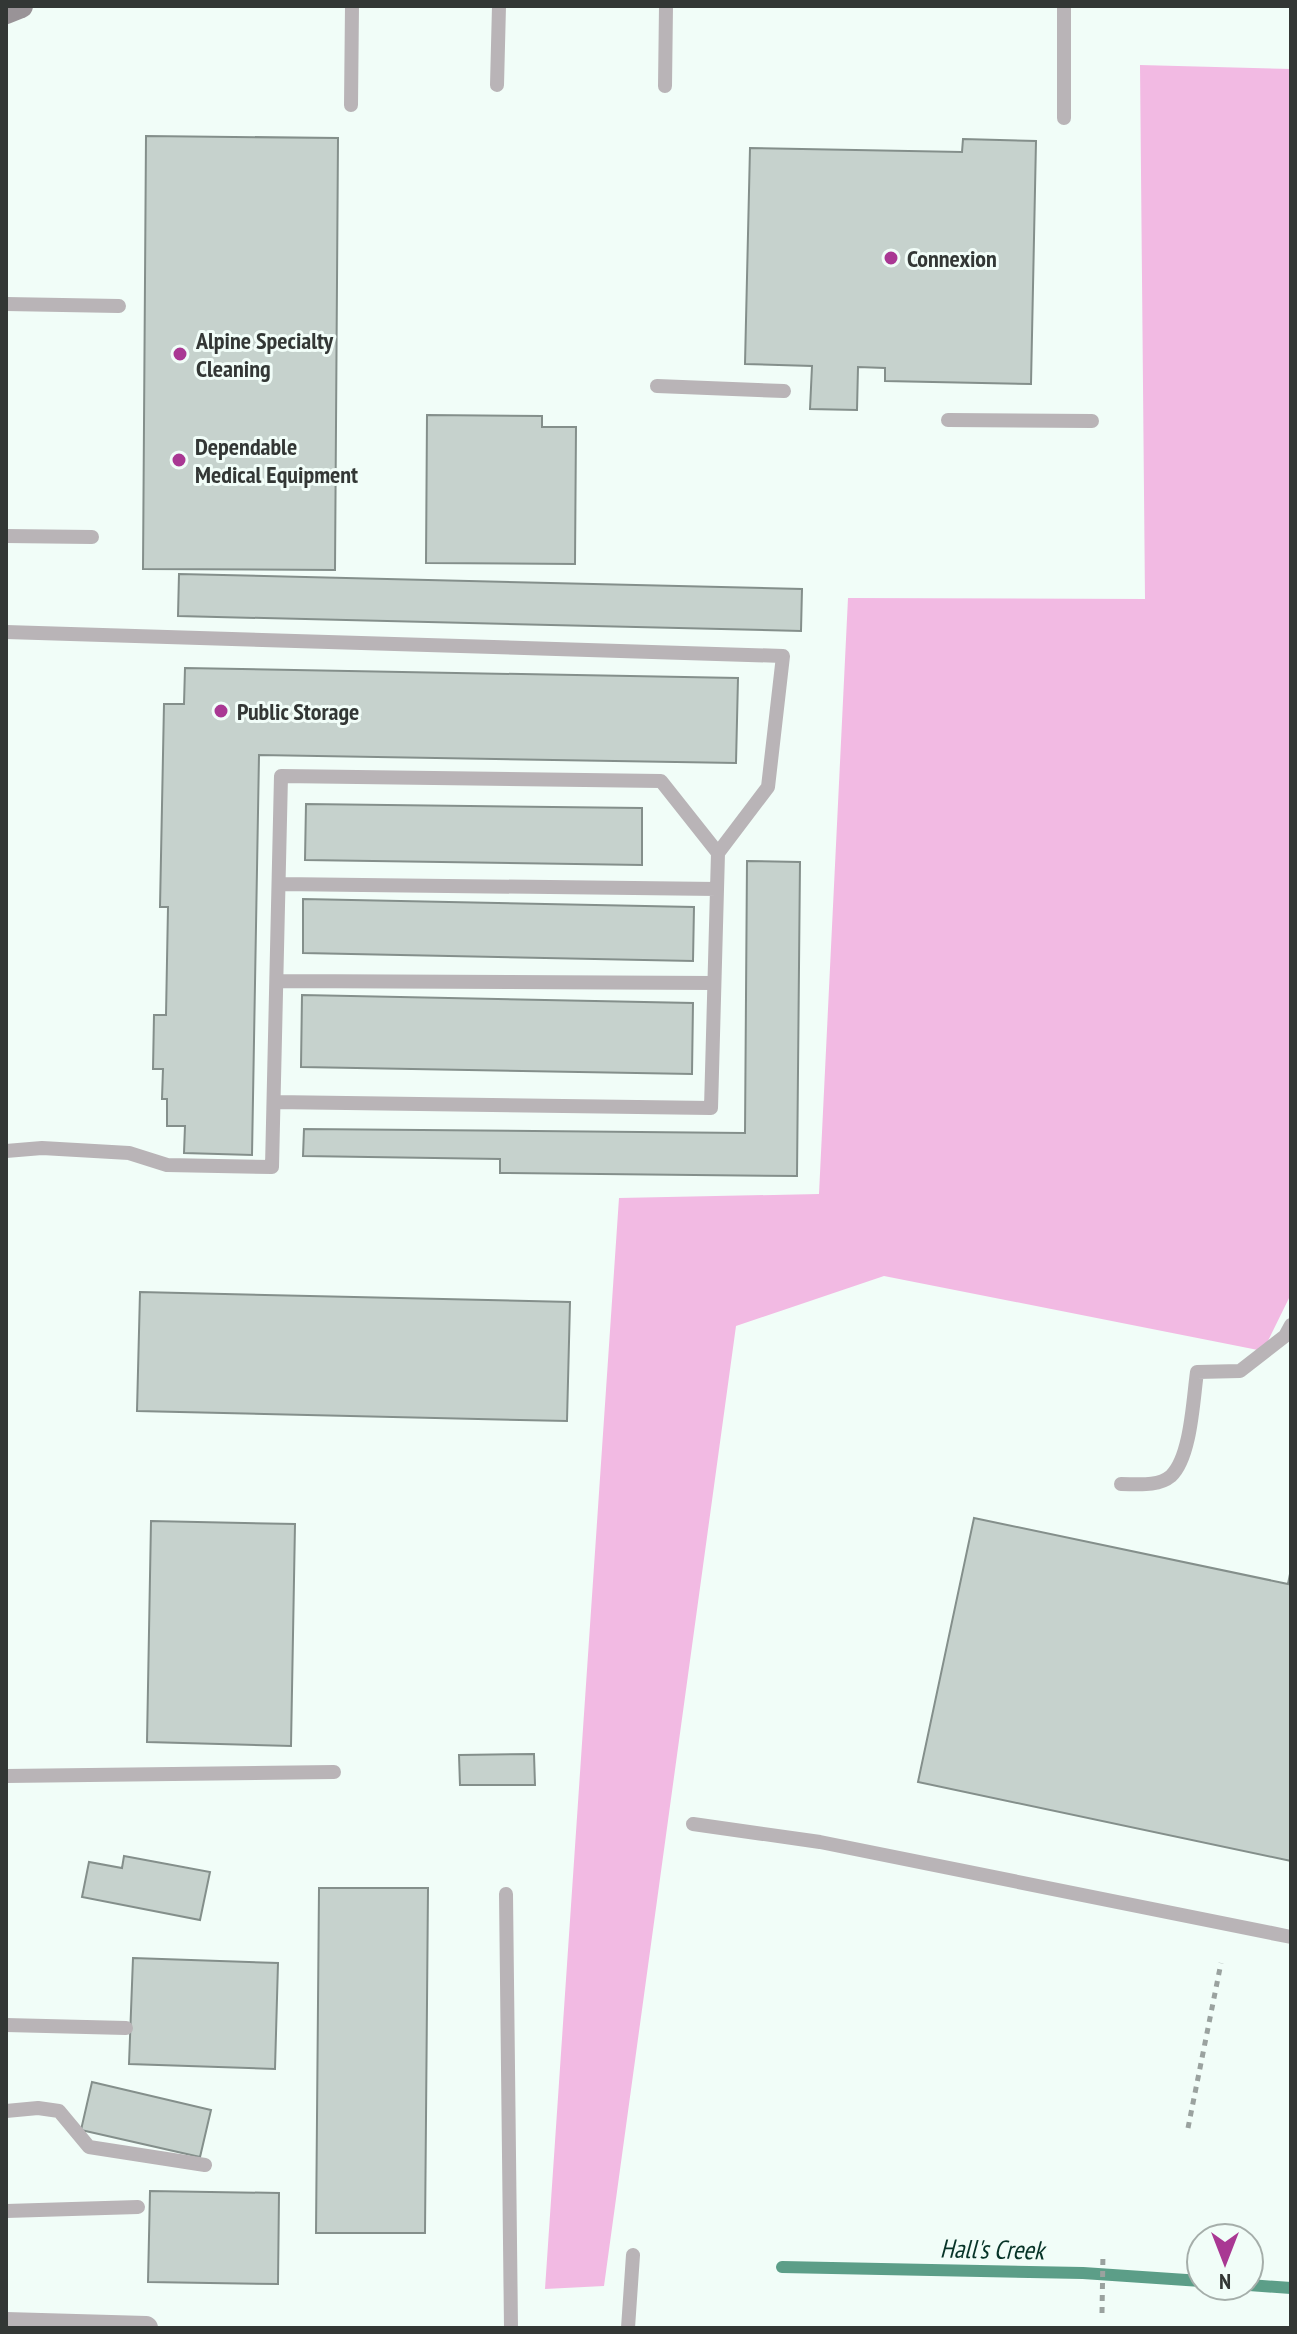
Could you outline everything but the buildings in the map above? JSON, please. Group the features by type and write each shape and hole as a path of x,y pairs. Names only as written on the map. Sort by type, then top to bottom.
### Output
{"main road":[{"path":"6,12 21,6"}],"street":[{"path":"6,2324 146,2328"}],"lane":[{"path":"351,105 352,6"},
{"path":"497,85 499,6"},
{"path":"665,86 666,6"},
{"path":"1064,6 1064,118"},
{"path":"6,304 119,306"},
{"path":"657,386 784,391"},
{"path":"948,420 1092,421"},
{"path":"6,536 92,537"},
{"path":"6,632 783,656 768,787 718,853 711,1108 274,1102"},
{"path":"6,1151 42,1148 129,1153 167,1165 272,1167 281,776 661,781 718,853"},
{"path":"279,884 717,889"},
{"path":"277,981 714,983"},
{"path":"1121,1484 1147,1485 1169,1477 1184,1458 1197,1372 1240,1371 1285,1336 1291,1325"},
{"path":"6,1776 334,1772"},
{"path":"693,1824 820,1842 1291,1937"},
{"path":"506,1894 511,2328"},
{"path":"6,2025 126,2028"},
{"path":"6,2111 38,2108 59,2111 89,2147 205,2165"},
{"path":"6,2211 138,2207"},
{"path":"628,2328 633,2255"}],"path":[{"path":"1188,2128 1221,1963"},
{"path":"1102,2313 1103,2253"}],"shaded area":[{"path":"1140,65 1291,69 1291,1294 1263,1351 884,1276 736,1326 604,2286 545,2289 619,1198 819,1194 848,598 1145,599"}],"waterway":[{"name":"Hall's Creek","path":"782,2267 1083,2273 1185,2280"},
{"name":"Hall's Creek","path":"1265,2286 1291,2288"}],"place":[{"name":"Connexion","path":"891,258"},
{"name":"Alpine Specialty Cleaning","path":"180,354"},
{"name":"Dependable Medical Equipment","path":"179,460"},
{"name":"Public Storage","path":"221,711"}]}
